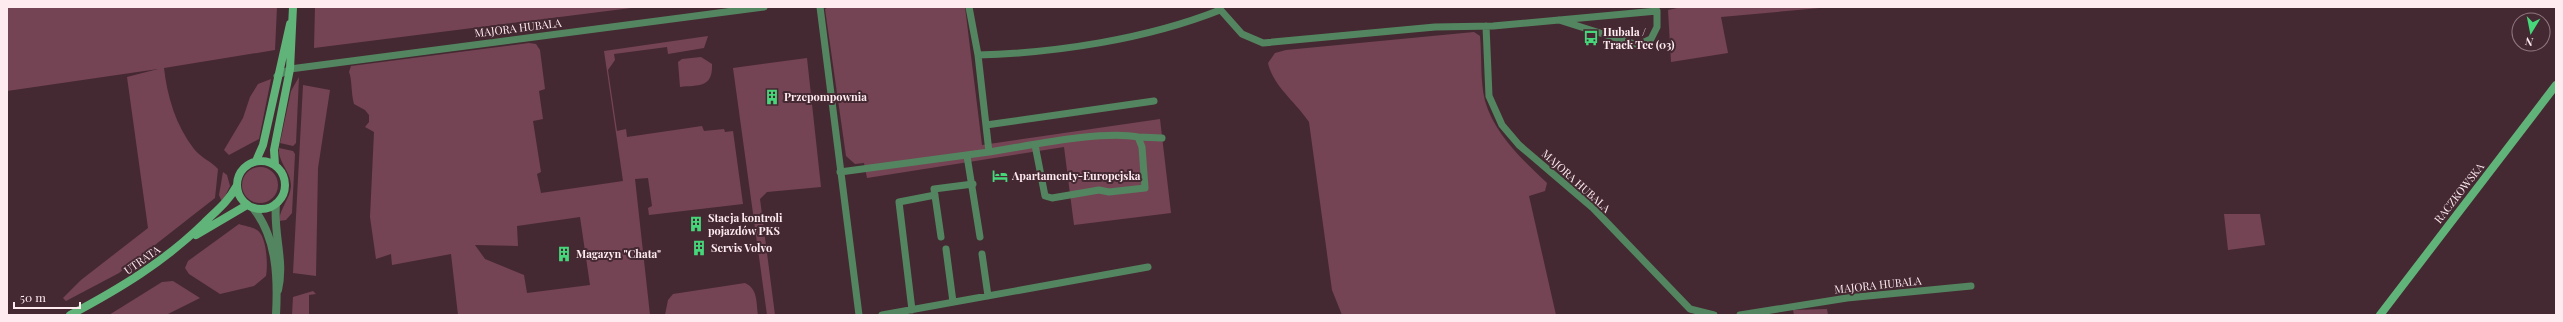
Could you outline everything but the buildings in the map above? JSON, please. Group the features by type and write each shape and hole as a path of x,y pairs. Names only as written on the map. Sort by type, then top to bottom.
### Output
{"main road":[{"path":"275,165 256,161 244,166 240,172 236,187 242,200 250,207 265,209 276,204 284,191 284,176 275,165 274,150 290,69 293,7"},
{"path":"256,161 263,145 277,76 292,18"},
{"name":"RACZKOWSKA","path":"2380,315 2556,85"},
{"name":"UTRATA","path":"70,315 125,285 182,244 223,206 236,187"},
{"name":"UTRATA","path":"182,244 250,207"}],"street":[{"name":"MAJORA HUBALA","path":"277,76 290,69 764,7"},
{"path":"820,7 859,315"},
{"path":"969,7 978,55 989,152"},
{"path":"978,55 1022,52 1153,32 1219,8 1242,34 1263,43 1435,27 1486,26 1657,11 1657,26 1651,39 1638,45 1559,20"},
{"name":"MAJORA HUBALA","path":"1486,26 1489,96 1502,125 1519,144 1593,208 1690,309 1714,315"},
{"path":"986,125 1154,101"},
{"path":"840,172 966,156 1035,145 1127,135 1162,138"},
{"path":"1035,145 1043,192 1052,198 1099,190 1109,192 1145,188 1142,147 1138,137"},
{"path":"966,156 973,184 980,237"},
{"path":"942,237 934,189 973,184"},
{"path":"912,310 899,202 935,195"},
{"path":"276,204 276,225 281,264 281,278 277,295"},
{"path":"250,207 267,228 272,242 277,295 276,315"},
{"path":"946,249 953,302"},
{"path":"982,254 988,296"},
{"path":"882,315 1148,268"},
{"name":"MAJORA HUBALA","path":"1740,315 1847,298 1971,286"}],"shaded area":[{"path":"7,7 277,7 275,50 164,68 170,100 182,131 194,149 218,169 215,198 119,273 66,301 63,298 81,280 148,228 127,77 158,69 7,91"},
{"path":"315,7 639,7 314,48"},
{"path":"829,7 965,7 982,145 1160,119 1171,213 1074,225 1064,147 867,178 864,163 855,164 846,156 825,9"},
{"path":"1682,7 1831,7 1721,17 1728,53 1671,62 1668,10"},
{"path":"1474,32 1480,36 1482,85 1485,101 1495,125 1510,146 1547,183 1545,191 1529,196 1556,315 1342,315 1332,290 1309,122 1280,87 1268,63 1275,53 1286,50"},
{"path":"708,36 704,48 668,54 667,47 614,54 615,60 608,70 617,131 626,129 627,137 702,126 704,131 724,129 725,132 733,131 743,204 649,215 648,208 652,206 648,178 635,179 650,315 458,315 451,254 392,265 391,254 376,259 370,217 374,132 365,127 369,122 369,115 365,110 354,104 349,72 351,66 529,43 536,44 540,50 545,89 539,91 543,119 533,121 541,172 537,174 541,193 623,181 604,51","holes":["580,217 590,285 527,293 524,275 485,259 475,245 518,246 517,226"]},
{"path":"701,57 712,64 712,72 710,77 704,84 680,87 678,62 682,59"},
{"path":"807,58 821,187 767,192 760,199 775,315 767,315 733,68"},
{"path":"299,77 296,143 293,146 280,143 291,91"},
{"path":"271,79 259,139 229,155 224,150 243,118 250,97 258,84"},
{"path":"303,85 330,90 318,168 316,276 293,273"},
{"path":"279,148 293,151 295,154 292,213 286,220 279,221 291,186 289,176 280,158"},
{"path":"264,167 273,172 277,178 277,192 273,198 264,203 256,203 247,198 243,192 242,181 247,172 253,168"},
{"path":"223,172 227,175 230,186 222,202 219,195"},
{"path":"2224,214 2260,214 2265,245 2228,250"},
{"path":"239,224 257,230 263,238 266,252 266,276 254,286 220,294 189,274 185,268 188,261"},
{"path":"173,281 200,298 166,315 109,315 162,282"},
{"path":"745,283 754,292 758,315 665,315 668,300 673,294"},
{"path":"313,291 316,294 309,295 309,315 292,315 293,297"},
{"path":"1827,309 1828,315 1794,315 1793,310"}],"place":[{"name":"Hubala / Track Tec (03)","path":"1591,38"},
{"name":"Przepompownia","path":"772,97"},
{"name":"Apartamenty-Europejska","path":"1000,176"},
{"name":"Stacja kontroli pojazdów PKS","path":"696,224"},
{"name":"Servis Volvo","path":"699,248"},
{"name":"Magazyn \"Chata\"","path":"564,254"}]}
